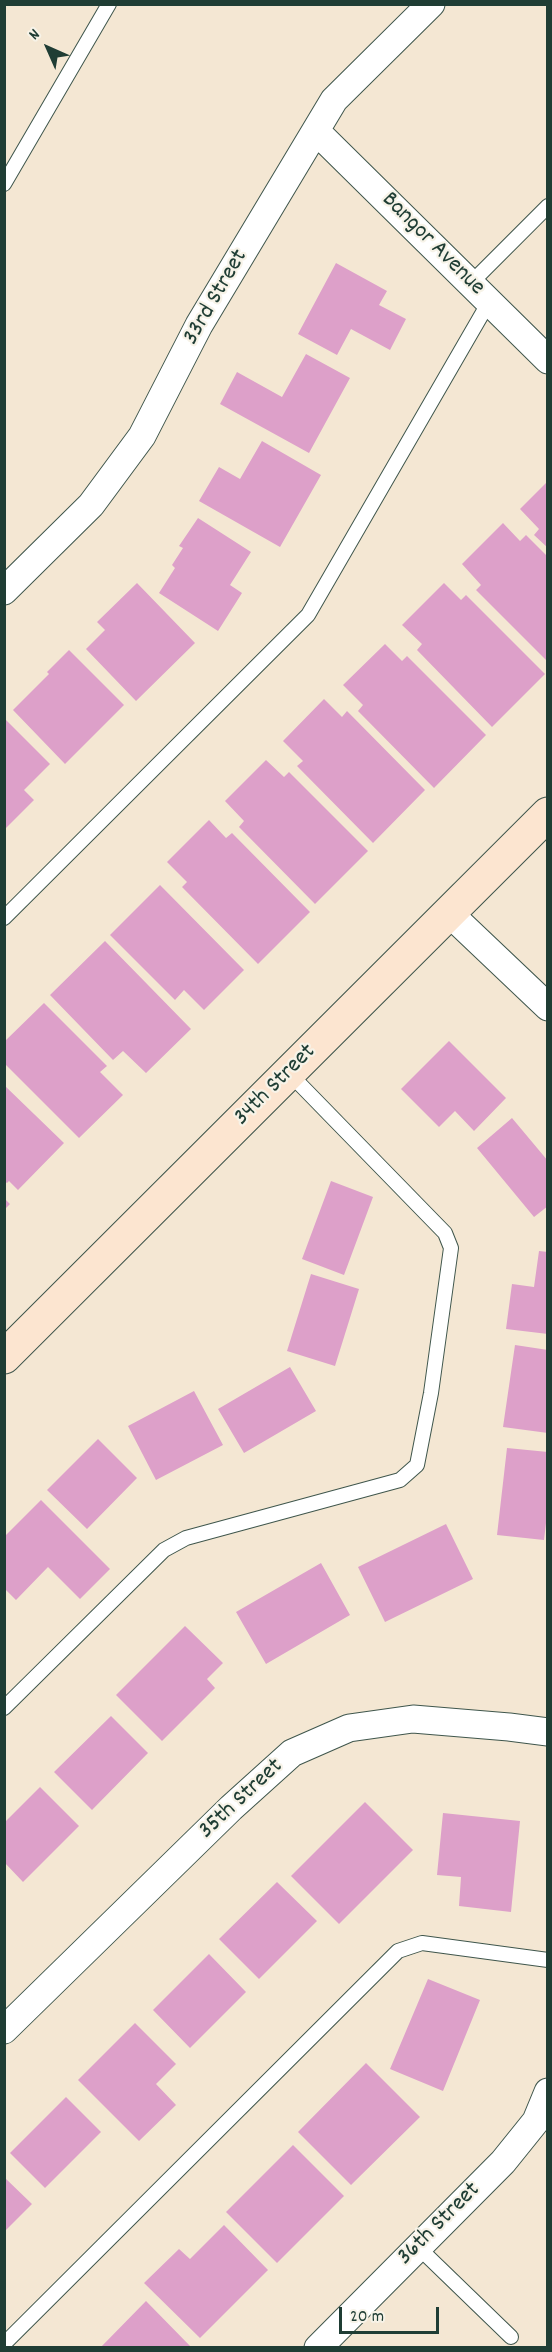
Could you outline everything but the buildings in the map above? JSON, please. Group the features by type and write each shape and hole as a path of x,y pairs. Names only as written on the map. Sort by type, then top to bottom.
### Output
{"main road":[{"name":"34th Street","path":"4,1357 548,814"}],"street":[{"name":"33rd Street","path":"4,591 91,505 142,436 199,324 334,100 430,4"},
{"name":"Bangor Avenue","path":"316,130 548,360"},
{"path":"449,913 548,1007"},
{"name":"35th Street","path":"4,2030 231,1808 292,1753 349,1728 413,1719 548,1732"},
{"name":"36th Street","path":"318,2348 503,2162 537,2121 548,2092"}],"lane":[{"path":"4,184 109,4"},
{"path":"4,918 308,615 480,293 548,207"},
{"path":"4,1708 164,1550 186,1538 400,1480 417,1466 431,1393 451,1248 445,1233 289,1073"},
{"path":"4,2344 398,1951 422,1943 548,1960"},
{"path":"418,2247 511,2337"}]}
